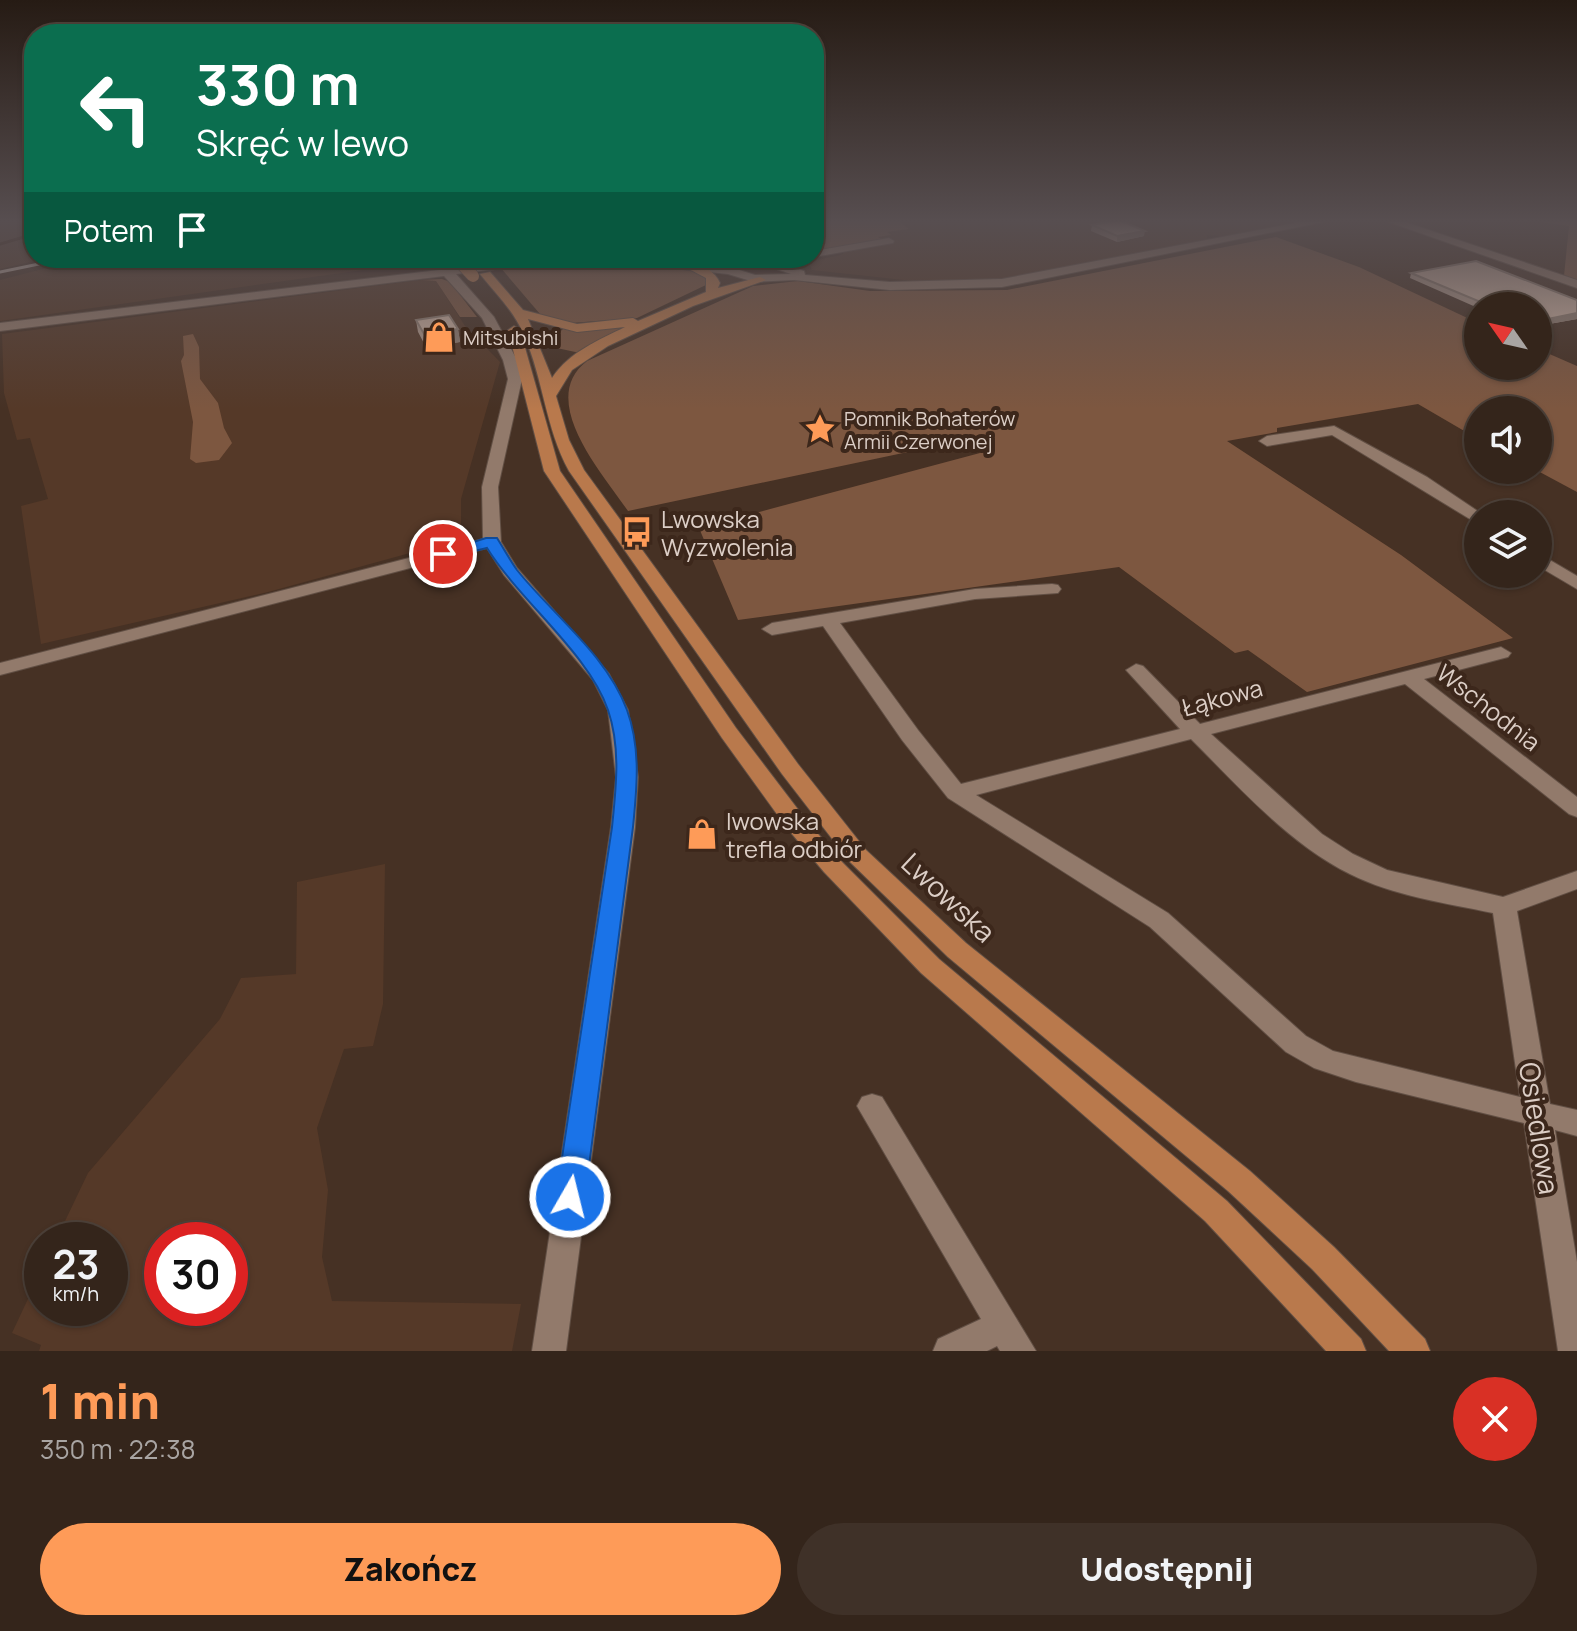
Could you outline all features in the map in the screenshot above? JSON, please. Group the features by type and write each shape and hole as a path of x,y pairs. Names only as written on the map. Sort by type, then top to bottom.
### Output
{"main road":[{"path":"485,283 512,325 544,449 575,507 738,745 832,866 930,966 1216,1211 1349,1351"},
{"name":"Lwowska","path":"488,283 519,313 540,360 557,434 577,471 790,769 858,856 957,950 1239,1181 1323,1258 1413,1351"},
{"path":"711,291 714,283"},
{"path":"519,313 562,326 607,327 639,321 724,283"},
{"path":"548,399 566,369 594,349 690,305 751,283"},
{"path":"515,379 530,439 544,449"}],"street":[{"path":"0,327 317,283"},
{"path":"458,283 488,317 515,379 490,487 492,542 510,571 602,678 618,710 625,743 627,777 623,827 549,1351"},
{"path":"873,283 890,286 969,283"},
{"path":"1267,441 1324,429 1334,430 1421,480 1464,509"},
{"path":"0,669 492,542"},
{"path":"1552,567 1577,584"},
{"path":"772,629 975,594 1052,589"},
{"path":"828,619 910,735 956,793 1159,920 1282,1033 1309,1052 1356,1070 1577,1123"},
{"name":"Łąkowa","path":"956,793 1501,653"},
{"path":"1136,670 1194,732 1293,826 1349,862 1401,884 1504,906 1577,880"},
{"name":"Wschodnia","path":"1407,676 1577,809"},
{"name":"Osiedlowa","path":"1504,906 1575,1351"},
{"path":"872,1106 1012,1338 950,1351"}],"shaded area":[{"path":"0,283 270,283 0,321"},
{"path":"397,283 437,283 465,326 500,362 461,499 461,539 268,592 41,644 21,506 48,499 30,438 17,440 4,393 2,334"},
{"path":"437,283 451,283 477,317 460,317"},
{"path":"514,283 708,284 637,318 571,323 540,314"},
{"path":"813,283 870,291 1007,290 1042,283 1393,283 1464,316 1464,380 1552,380 1552,355 1577,366 1577,492 1552,479 1552,396 1464,396 1464,431 1418,404 1277,428 1277,432 1227,441 1401,555 1513,638 1307,692 1248,650 1235,653 1119,567 738,620 699,528 980,453 966,441 960,441 628,511 579,437 568,396 573,377 587,361 753,286"},
{"path":"637,323 580,353 552,347 554,342 550,341 563,329 607,329"},
{"path":"193,334 199,347 200,379 218,403 224,428 232,443 219,460 196,463 190,459 193,422 181,361 184,355 183,336"},
{"path":"385,864 383,1004 373,1046 344,1049 317,1128 328,1190 322,1257 332,1301 521,1304 512,1351 39,1351 41,1345 12,1333 24,1307 24,1326 128,1326 128,1222 65,1222 88,1173 220,1019 241,978 296,974 297,882"}],"building":[{"path":"1435,283 1533,283 1577,300 1577,313 1552,318 1552,292 1464,292 1464,295"},
{"path":"449,315 458,329 424,334 416,320"}],"place":[{"name":"Mitsubishi","path":"439,337"},
{"name":"Pomnik Bohaterów Armii Czerwonej","path":"820,429"},
{"name":"Lwowska Wyzwolenia","path":"637,532"},
{"name":"lwowska trefla odbiór","path":"702,834"}],"route":[{"path":"443,554 492,542 510,571 602,678 618,710 625,743 627,777 623,827 570,1197"}]}
